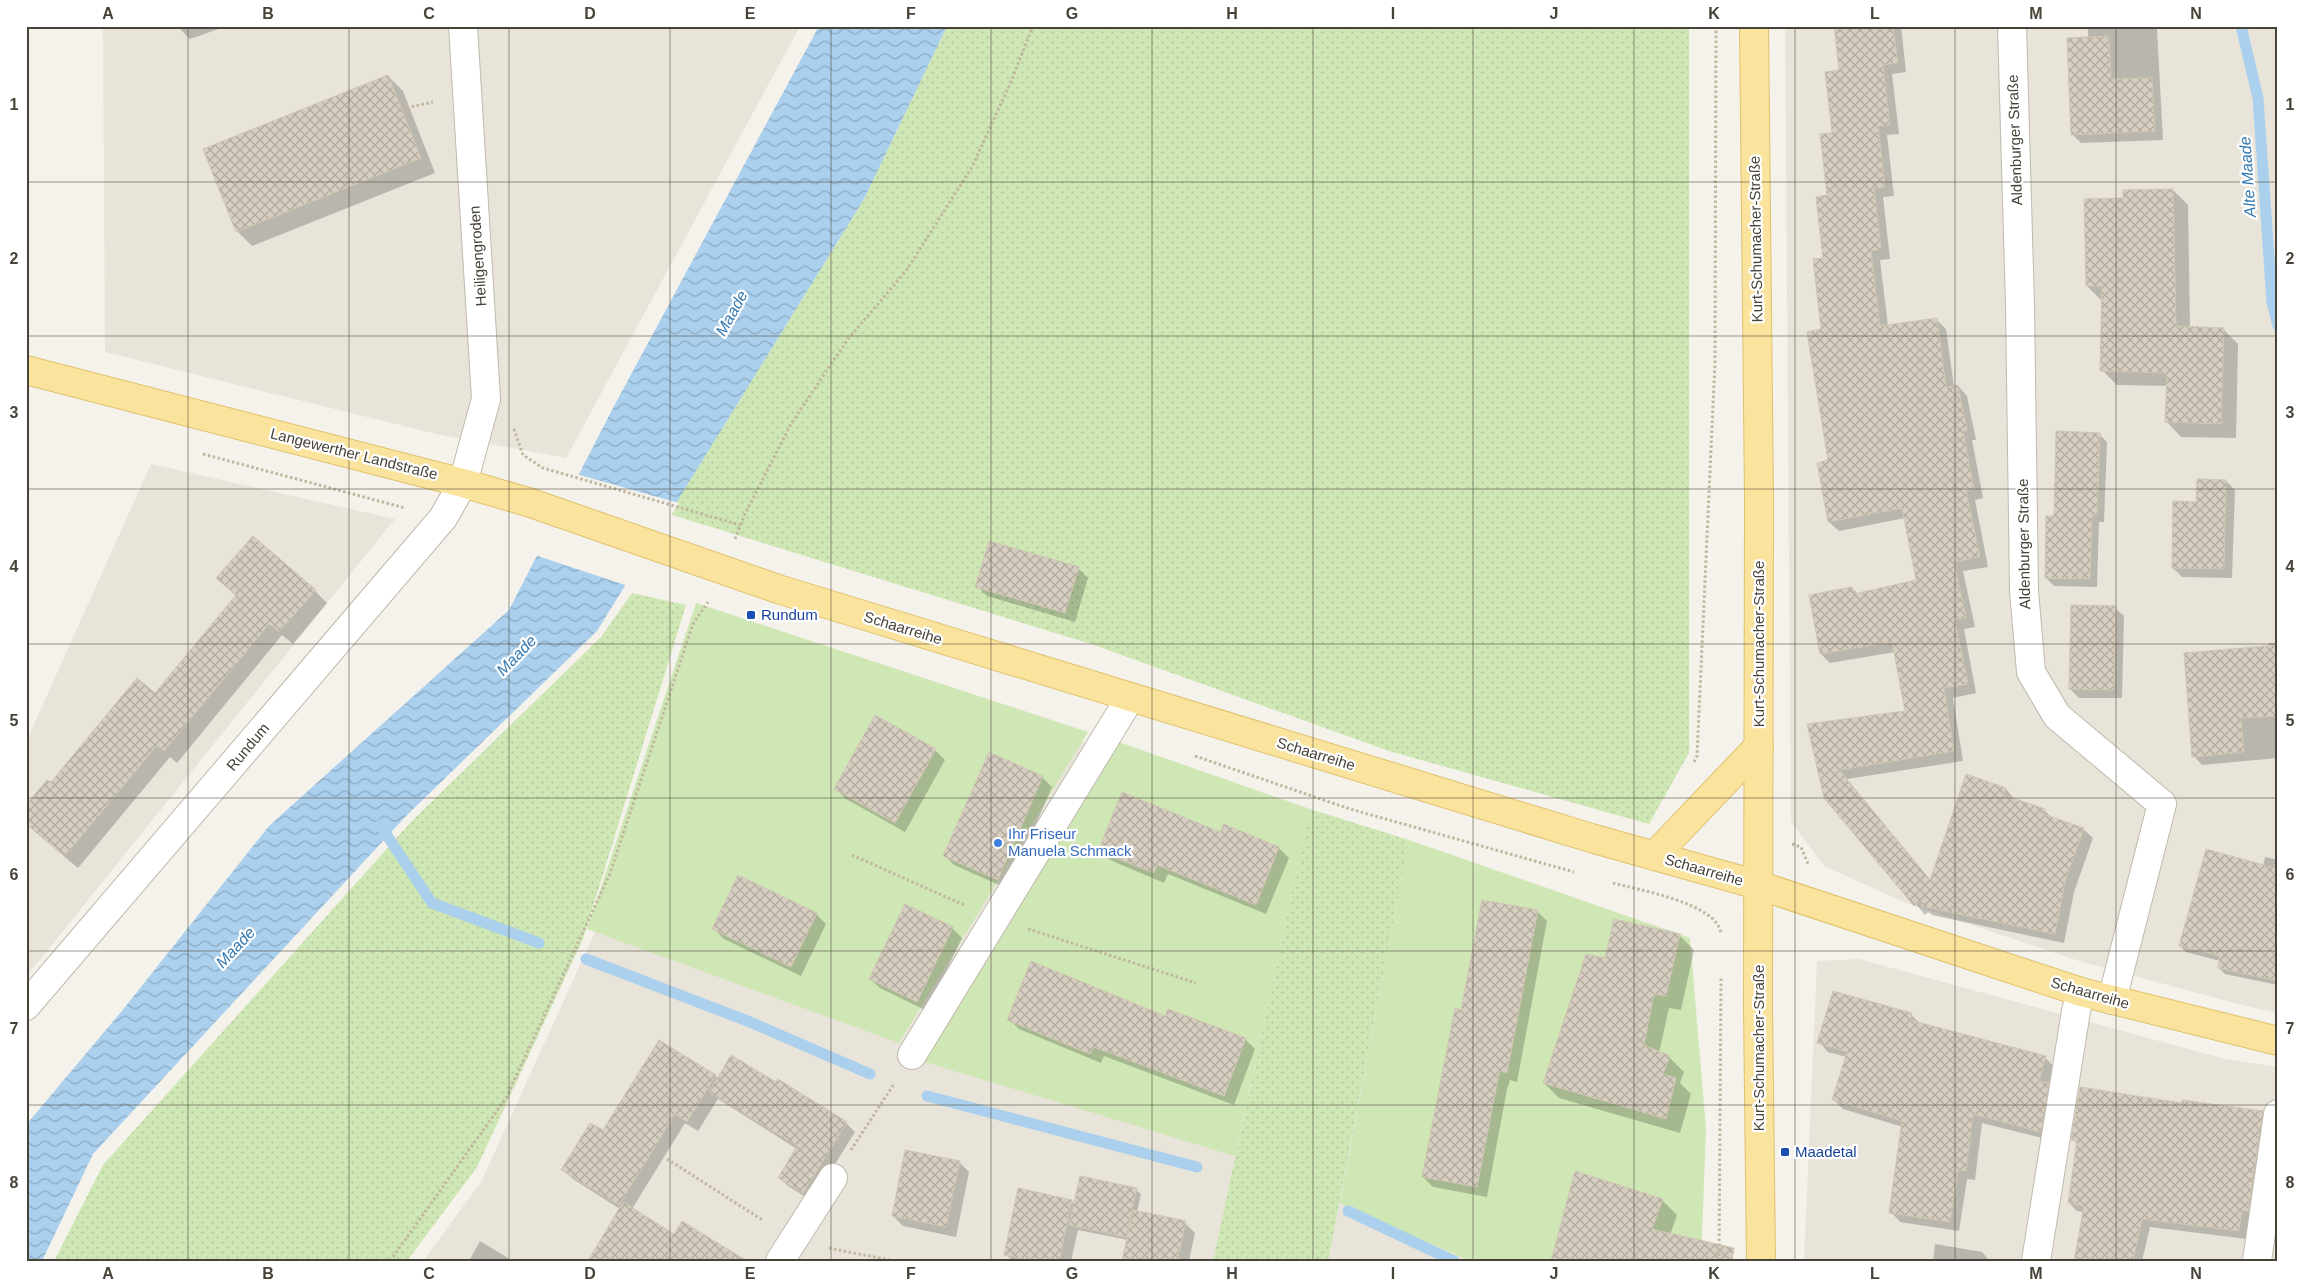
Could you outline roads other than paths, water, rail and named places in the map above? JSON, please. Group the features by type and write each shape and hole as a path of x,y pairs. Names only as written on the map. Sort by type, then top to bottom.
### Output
{"main road":[{"name":"Kurt-Schumacher-Straße","path":"1754,26 1761,1261"},
{"name":"Langewerther Landstraße","path":"26,370 463,483 531,503 677,553"},
{"name":"Schaarreihe","path":"677,553 778,589 1130,698 1758,886 2081,992 2278,1041"},
{"path":"1654,856 1759,746"}],"street":[{"name":"Heiligengroden","path":"463,483 486,399 464,26"},
{"name":"Aldenburger Straße","path":"2012,26 2020,305 2024,592 2031,672 2057,716 2162,804 2112,1000"},
{"name":"Rundum","path":"26,1006 443,518 463,483"},
{"path":"912,1055 1130,698"},
{"path":"2036,1261 2076,1011 2081,992"},
{"path":"2258,1261 2278,1114"},
{"path":"780,1261 833,1178"}],"water":[{"name":"Maade","path":"819,26 947,26 864,199 597,631 407,815 93,1154 42,1261 26,1261 26,1125 121,1012 269,826 509,610 613,408"}],"waterway":[{"name":"Alte Maade","path":"2241,26 2258,98 2272,302 2278,326"},
{"path":"380,825 432,903 539,943"},
{"path":"586,959 750,1022 870,1074"},
{"path":"927,1096 1197,1167"},
{"path":"1348,1211 1454,1261"}],"place":[{"name":"Rundum","path":"751,615"},
{"name":"Ihr Friseur Manuela Schmack","path":"998,843"},
{"name":"Maadetal","path":"1785,1152"}]}
